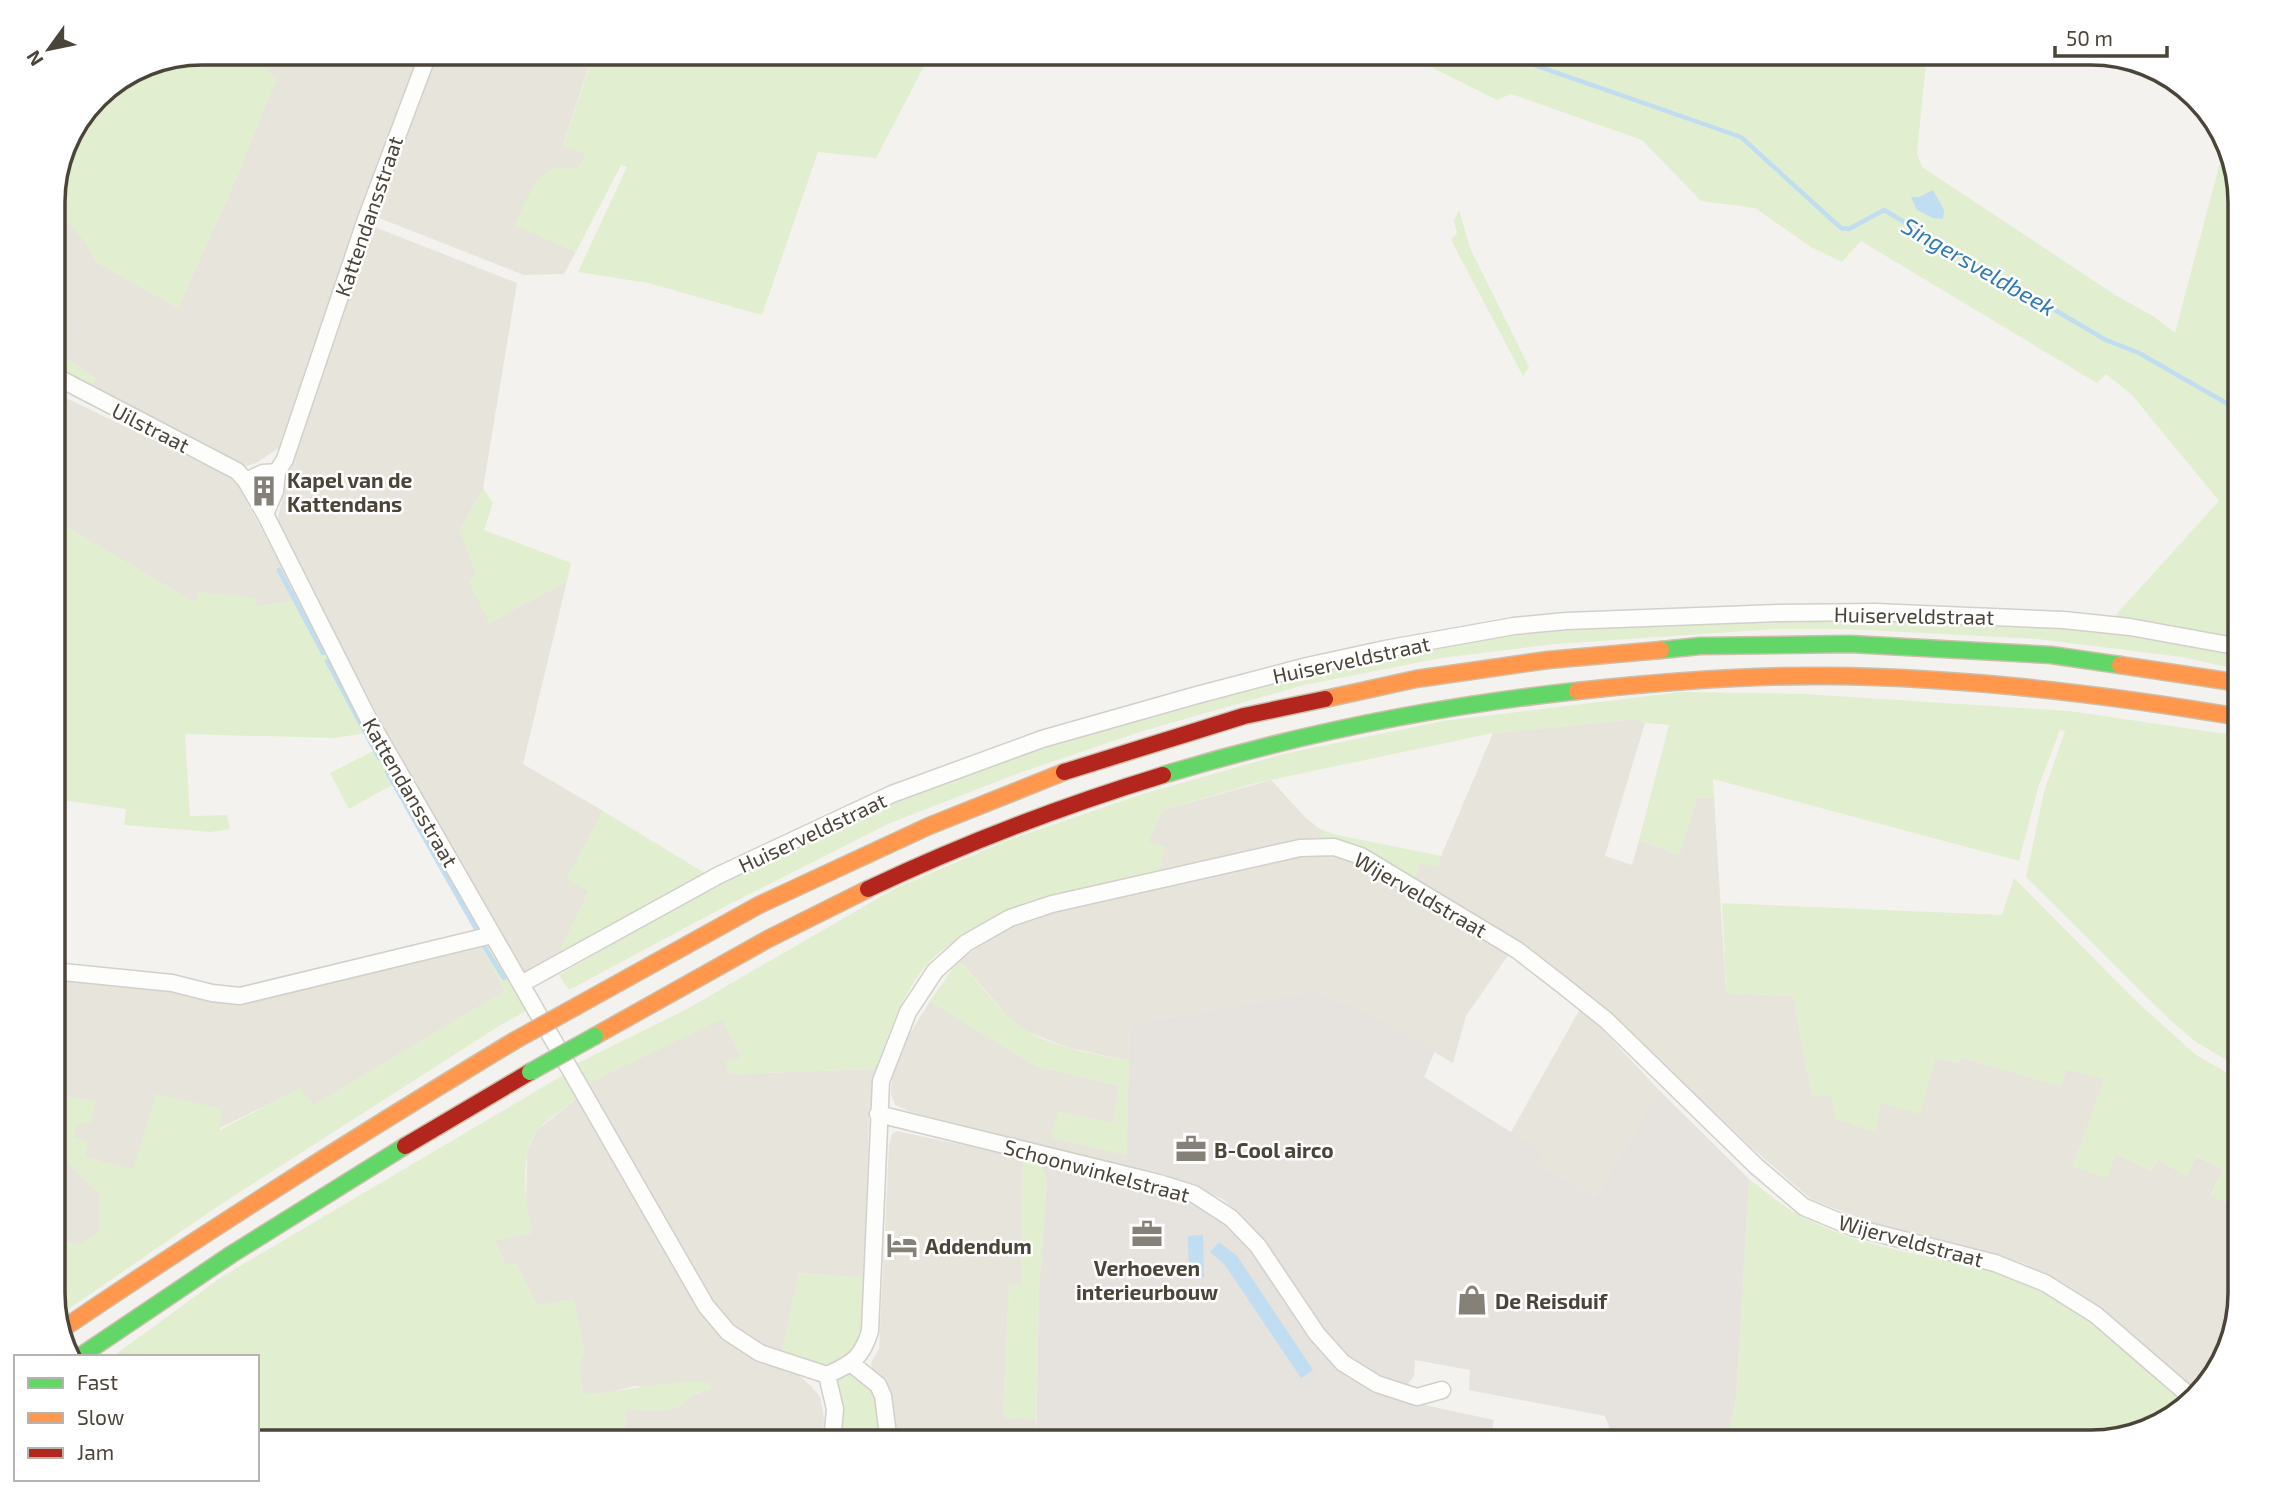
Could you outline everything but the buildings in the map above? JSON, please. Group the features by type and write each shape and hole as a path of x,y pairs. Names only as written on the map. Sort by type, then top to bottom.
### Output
{"highway":[{"path":"68,1324 343,1144 514,1041 759,905 929,826 1069,770 1244,716 1416,679 1548,660 1700,646 1850,644 2051,655 2228,681"},
{"path":"82,1355 232,1254 361,1172 530,1072 778,933 946,853 1106,792 1262,746 1431,710 1555,692 1704,678 1854,676 2050,688 2228,715"}],"street":[{"name":"Kattendansstraat","path":"424,65 366,219 285,459 277,472 275,491 265,514 368,718 706,1306 728,1332 760,1353 827,1375"},
{"name":"Uilstraat","path":"65,381 237,471 265,514"},
{"path":"246,481 262,473 277,472"},
{"name":"Huiserveldstraat","path":"521,984 719,875 905,790 1042,739 1307,666 1385,649 1514,626 1566,621 1875,612 2064,620 2130,626 2228,645"},
{"name":"Wijerveldstraat","path":"852,1364 866,1345 870,1331 881,1081 908,1012 935,971 966,943 1010,918 1052,904 1300,848 1334,848 1362,856 1517,950 1606,1020 1756,1166 1804,1207 1852,1227 1994,1263 2045,1283 2096,1315 2186,1392"},
{"path":"65,972 172,983 212,993 240,996 492,935"},
{"name":"Schoonwinkelstraat","path":"878,1114 1194,1194 1231,1218 1258,1246 1317,1334 1343,1363 1377,1384 1417,1397 1442,1390"},
{"path":"833,1430 835,1409 827,1375 852,1364 878,1385 883,1396 887,1430"}],"shaded area":[{"path":"262,65 418,65 389,134 279,448 256,463 246,466 89,389 96,379 65,357 65,335 68,330 65,328 65,224 71,224 87,244 95,261 178,308 235,181 276,79"},
{"path":"433,65 589,65 563,145 587,154 578,168 553,168 516,225 576,252 564,274 524,275 374,216"},
{"path":"372,226 517,283 483,488 460,530 489,623 567,581 523,764 603,811 567,879 589,891 559,953 567,960 530,983 401,760 277,522 287,479"},
{"path":"65,397 230,477 239,487 299,600 256,607 256,598 195,603 65,526"},
{"path":"1637,719 1645,723 1605,856 1632,865 1639,840 1679,855 1697,798 1714,797 1726,993 1793,996 1812,1096 1831,1096 1875,1131 1881,1102 1936,1058 1959,1063 1960,1057 2061,1086 2067,1069 2105,1079 2072,1167 2116,1154 2152,1171 2157,1160 2196,1156 2223,1169 2211,1195 2228,1204 2226,1320 2214,1354 2194,1384 2190,1388 2103,1310 2062,1282 2023,1263 1873,1223 1812,1200 1751,1147 1599,1004 1526,946 1414,879 1420,862 1437,866 1493,733"},
{"path":"1271,780 1306,818 1320,829 1322,838 1158,873 1148,842 1162,810"},
{"path":"1299,855 1344,857 1509,954 1466,1016 1453,1063 1357,1007 1312,991 1130,1025 1129,1061 1066,1047 1026,1031 1009,1018 959,960 1005,929 1039,916"},
{"path":"480,944 505,991 314,1105 300,1089 133,1170 84,1157 73,1137 77,1123 96,1102 65,1096 65,976 166,988 213,1000"},
{"path":"1312,991 1357,1007 1435,1051 1424,1077 1542,1152 1536,1165 1595,1197 1659,1090 1749,1179 1736,1400 1729,1430 1610,1430 1605,1416 1469,1390 1470,1370 1415,1360 1414,1376 1407,1385 1373,1373 1350,1358 1327,1335 1268,1245 1223,1199 1160,1173 1126,1166 1130,1025"},
{"path":"930,1001 1036,1066 1119,1086 1113,1123 1052,1137 1127,1155 1126,1166 911,1112 895,1105 891,1094 892,1076 909,1035"},
{"path":"1581,1007 1659,1090 1595,1197 1535,1165 1511,1132"},
{"path":"722,1018 741,1058 729,1074 876,1069 869,1115 865,1278 799,1273 782,1353 739,1332 713,1304 587,1084"},
{"path":"574,1090 698,1306 717,1333 739,1349 795,1372 812,1387 820,1397 823,1430 626,1430 626,1409 667,1410 681,1405 693,1394 703,1393 635,1386 607,1393 583,1394 579,1367 584,1351 573,1299 537,1306 516,1264 506,1266 494,1240 532,1233 526,1205 527,1152 536,1131 576,1099"},
{"path":"897,1131 1023,1158 1021,1287 1009,1284 1003,1417 1036,1419 1036,1430 894,1430 885,1384 872,1369 871,1363 879,1349 889,1145 892,1134"},
{"path":"1036,1161 1155,1189 1204,1208 1233,1229 1255,1254 1338,1367 1353,1380 1392,1398 1494,1420 1492,1430 1036,1430 1039,1291 1047,1180"},
{"path":"69,1163 99,1193 99,1232 81,1245 65,1242 65,1164"}],"green space":[{"path":"192,65 262,65 276,79 235,181 178,308 95,261 87,244 71,224 65,224 65,192 75,149 99,111 125,88 157,72"},
{"path":"590,65 925,65 876,158 818,152 762,315 648,283 578,272 627,167 621,165 576,252 515,225 542,176 555,168 577,168 587,154 563,146"},
{"path":"1427,65 1926,65 1917,153 1922,167 2117,296 2153,316 2175,333 2221,158 2228,192 2228,640 2113,618 2219,501 2132,395 2106,374 2097,383 1861,241 1842,262 1811,247 1755,208 1701,201 1642,140 1511,94 1497,100"},
{"path":"1459,210 1470,248 1529,367 1523,376 1451,240 1457,233 1454,221"},
{"path":"65,357 96,379 89,389 65,374"},
{"path":"483,488 493,503 484,530 571,563 567,581 489,623 468,580 476,575 460,530"},
{"path":"65,526 195,603 199,592 256,598 256,607 299,600 368,733 333,738 185,734 190,816 227,815 230,829 211,832 124,825 126,809 65,801"},
{"path":"1776,619 2070,626 2129,632 2228,650 2228,667 2182,657 2037,639 1847,629 1775,629 1555,644 1441,658 1304,685 1146,730 1022,772 890,823 569,990 559,975 719,882 893,798 1047,743 1310,671 1517,631"},
{"path":"1681,692 1804,694 2069,711 2228,734 2228,1061 2196,1042 2170,1020 2026,877 2044,792 2065,731 2060,730 2038,788 2019,861 1713,779 1714,797 1697,798 1679,855 1639,840 1669,725 1645,723 1637,719 1493,733 1256,783 1162,810 1148,842 1166,847 1158,873 1038,902 993,921 945,948 921,971 905,998 876,1069 729,1074 725,1061 741,1058 722,1019 587,1084 576,1064 687,1009 894,889 1009,840 1143,794 1284,754 1443,721"},
{"path":"377,749 396,783 349,809 330,773"},
{"path":"603,811 708,875 567,960 559,953 589,891 566,879"},
{"path":"1320,829 1337,835 1441,856 1437,867 1420,863 1414,879 1370,853 1322,838"},
{"path":"2014,878 2136,1001 2196,1055 2228,1073 2228,1204 2211,1196 2223,1169 2197,1156 2187,1177 2157,1160 2152,1171 2116,1154 2107,1178 2072,1167 2104,1079 2067,1069 2061,1087 1961,1057 1959,1063 1936,1058 1920,1114 1881,1103 1875,1132 1835,1119 1831,1096 1812,1096 1793,996 1726,993 1722,903 2002,915"},
{"path":"489,942 530,1009 499,1026 218,1206 66,1311 65,1242 81,1245 99,1232 99,1193 69,1163 65,1164 65,1096 96,1102 91,1123 77,1123 73,1137 88,1142 85,1157 133,1170 156,1094 222,1109 220,1130 300,1088 314,1105 505,991 480,944"},
{"path":"959,960 996,1004 1021,1027 1050,1042 1129,1061 1127,1155 1051,1137 1058,1111 1113,1123 1119,1086 1036,1066 930,1001"},
{"path":"565,1074 576,1099 537,1131 527,1153 525,1181 532,1233 494,1241 506,1266 516,1264 537,1306 573,1299 584,1351 579,1367 583,1394 677,1382 709,1383 712,1389 693,1394 681,1405 667,1410 626,1409 626,1430 259,1430 259,1355 115,1355 223,1276"},
{"path":"1023,1158 1040,1164 1047,1180 1039,1291 1036,1419 1003,1417 1009,1284 1021,1287"},
{"path":"1749,1179 1792,1211 1835,1232 1899,1251 2008,1276 2048,1294 2110,1337 2178,1399 2136,1423 2101,1430 1729,1430 1736,1400"},
{"path":"799,1273 865,1278 864,1317 859,1343 853,1353 843,1360 830,1364 818,1363 782,1353"},
{"path":"851,1371 876,1391 881,1430 842,1430 843,1415 835,1382"}],"water":[{"path":"1933,190 1944,210 1943,219 1933,218 1917,210 1911,197 1919,197"},
{"path":"1203,1235 1204,1277 1189,1278 1188,1236"},
{"path":"1219,1242 1237,1256 1313,1370 1301,1378 1225,1265 1210,1252"}],"waterway":[{"name":"Singersveldbeek","path":"1534,65 1741,137 1841,228 1849,229 1884,210 2106,340 2139,353 2228,404"},
{"path":"279,570 323,653"},
{"path":"327,661 379,758"},
{"path":"387,772 476,929"},
{"path":"482,943 504,978"}],"traffic: fast":[{"path":"1661,650 1700,646 1850,644 2051,655 2120,665"},
{"path":"1163,775 1316,734 1368,723 1577,691"},
{"path":"530,1072 595,1036"},
{"path":"82,1355 232,1254 405,1146"}],"traffic: slow":[{"path":"1325,699 1416,679 1548,660 1661,650"},
{"path":"2120,665 2228,681"},
{"path":"1577,691 1733,678 1879,677 2034,688 2228,715"},
{"path":"577,1006 759,905 929,826 1064,772"},
{"path":"595,1036 768,939 868,889"},
{"path":"514,1041 577,1006"},
{"path":"68,1325 286,1182 514,1041"}],"traffic: jam":[{"path":"1064,772 1244,716 1325,699"},
{"path":"868,889 1013,827 1163,775"},
{"path":"405,1146 530,1072"}],"place":[{"name":"Kapel van de Kattendans","path":"264,491"},
{"name":"B-Cool airco","path":"1191,1149"},
{"name":"Verhoeven interieurbouw","path":"1147,1234"},
{"name":"Addendum","path":"902,1245"},
{"name":"De Reisduif","path":"1472,1300"}]}
